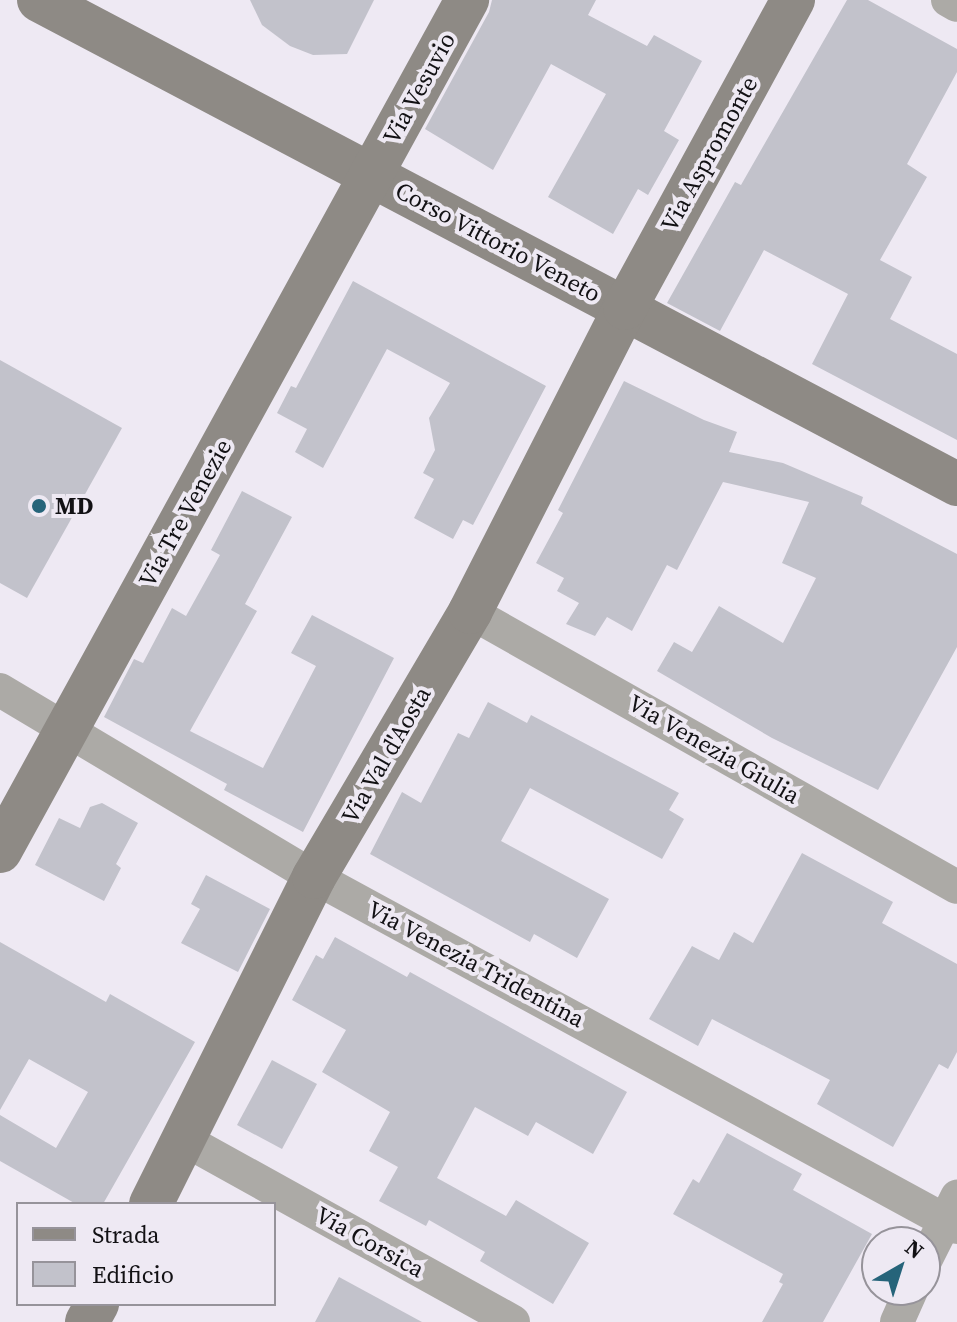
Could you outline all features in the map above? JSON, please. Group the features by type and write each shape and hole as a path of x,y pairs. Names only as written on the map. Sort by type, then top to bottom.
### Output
{"street":[{"name":"Corso Vittorio Veneto","path":"39,0 957,484"},
{"name":"Via Vesuvio","path":"371,175 467,0"},
{"name":"Via Aspromonte","path":"625,308 793,0"},
{"path":"948,0 957,5"},
{"name":"Via Tre Venezie","path":"0,851 371,175"},
{"name":"Via Val d'Aosta","path":"152,1202 314,877 470,612 625,308"},
{"name":"Via Venezia Giulia","path":"470,612 957,887"},
{"name":"Via Venezia Tridentina","path":"0,690 314,877 953,1214"},
{"name":"Via Corsica","path":"185,1140 513,1322"},
{"path":"941,1234 953,1214"}],"building":[{"path":"250,0 374,0 347,54 313,55 290,46 262,25"},
{"path":"492,0 596,0 588,15 647,46 654,35 702,61 664,131 679,140 648,195 638,189 613,234 548,197 606,94 551,64 493,170 425,129 489,12"},
{"path":"847,0 868,0 957,49 957,72 907,164 927,177 880,260 912,277 890,319 957,354 957,440 812,364 848,294 764,250 720,331 667,303 735,182 741,185"},
{"path":"353,281 546,386 473,525 463,520 453,539 414,518 434,479 423,473 435,450 429,418 450,383 387,349 323,468 295,452 307,429 277,413 291,386 296,388"},
{"name":"MD","path":"0,360 122,428 27,598 0,583"},
{"path":"624,381 704,420 737,432 729,452 783,463 863,497 861,504 957,554 957,647 878,790 772,738 657,671 674,642 692,652 719,606 783,643 816,578 782,563 809,502 723,482 677,570 667,565 632,631 607,617 595,636 566,624 579,603 557,591 564,578 536,563 563,513 558,510"},
{"path":"242,491 292,517 245,604 257,611 190,731 263,768 316,666 291,653 312,615 394,658 303,832 224,790 227,784 104,717 134,659 143,663 172,608 186,616 220,555 211,550"},
{"path":"488,702 527,723 531,715 679,793 669,810 684,819 662,859 530,788 501,841 609,899 577,958 534,934 530,942 370,854 402,792 421,803 458,733 469,738"},
{"path":"102,803 138,823 116,864 121,868 104,901 35,865 59,818 80,828 90,807"},
{"path":"802,853 893,902 882,923 957,964 957,1052 948,1069 939,1064 893,1147 817,1104 830,1080 712,1019 698,1046 649,1019 692,946 719,960 734,932 753,943"},
{"path":"206,875 270,909 238,972 181,943 200,909 191,904"},
{"path":"335,937 407,977 410,972 627,1092 593,1154 536,1122 528,1136 475,1107 437,1178 506,1216 516,1200 589,1243 553,1304 480,1261 485,1252 429,1220 426,1226 379,1201 398,1167 369,1151 390,1112 322,1072 346,1030 292,1000 316,955 323,959"},
{"path":"0,942 106,1002 110,994 195,1042 104,1202 72,1202 0,1161 0,1115 56,1148 88,1092 29,1059 0,1110"},
{"path":"272,1060 317,1084 282,1149 237,1125"},
{"path":"727,1133 802,1174 793,1190 861,1228 861,1254 823,1322 762,1322 783,1284 779,1282 783,1274 673,1214 693,1179 699,1183"},
{"path":"339,1277 422,1322 315,1322"}],"place":[{"name":"MD","path":"39,506"}]}
